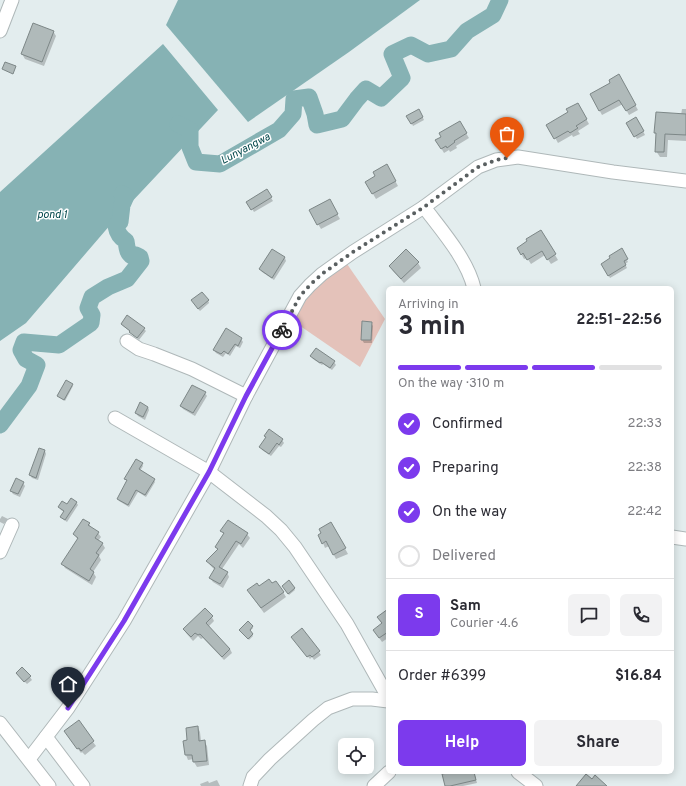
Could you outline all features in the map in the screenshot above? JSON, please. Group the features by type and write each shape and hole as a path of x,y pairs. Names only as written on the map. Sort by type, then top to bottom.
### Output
{"street":[{"path":"0,31 12,0"},
{"path":"29,759 68,708 124,621 209,472 246,396 300,296 322,274 353,252 424,207 478,167 496,160 518,157 613,172 686,181"},
{"path":"424,207 461,257 472,279 474,286"},
{"path":"127,341 139,349 192,369 246,396"},
{"path":"115,418 209,472 282,530 347,624 386,693"},
{"path":"0,552 12,525"},
{"path":"674,537 686,539"},
{"path":"250,786 253,777 270,759 328,708 352,699 386,701"},
{"path":"0,724 50,786"},
{"path":"46,737 83,786"},
{"path":"374,786 387,774"},
{"path":"521,774 536,786"}],"shaded area":[{"path":"345,261 385,319 360,367 290,319 300,301"}],"water":[{"path":"178,0 420,0 349,52 248,122 166,25"},
{"name":"pond 1","path":"163,44 218,110 111,224 26,323 0,341 0,192"}],"building":[{"path":"33,23 54,31 42,62 21,54"},
{"path":"5,62 16,66 13,74 2,69"},
{"path":"619,74 636,105 626,111 619,100 599,111 590,94 610,83 609,80"},
{"path":"578,103 587,119 576,126 578,128 570,133 568,131 554,139 546,125 568,112 566,109"},
{"path":"419,109 423,117 411,124 406,116"},
{"path":"656,112 686,114 686,135 665,134 664,152 655,152 656,133 654,133"},
{"path":"636,117 644,131 634,137 626,123"},
{"path":"460,121 467,133 454,141 455,142 447,148 446,146 441,149 435,140 441,137 439,133"},
{"path":"387,164 396,181 372,194 365,182 375,176 373,172"},
{"path":"267,189 272,197 251,210 246,202"},
{"path":"330,199 338,214 317,225 309,210"},
{"path":"541,230 556,254 547,260 542,251 527,260 523,253 521,255 517,248 527,241 526,239"},
{"path":"622,248 628,259 624,261 626,265 608,276 601,264 610,258 609,256"},
{"path":"272,249 285,257 272,278 259,269"},
{"path":"406,249 419,262 401,279 389,266"},
{"path":"202,292 209,300 198,309 191,300"},
{"path":"127,315 145,328 137,338 121,324"},
{"path":"362,321 372,322 371,340 361,340"},
{"path":"226,328 242,338 238,346 235,344 228,354 224,351 221,354 213,350"},
{"path":"316,348 335,361 330,368 310,356"},
{"path":"66,380 73,384 64,400 57,396"},
{"path":"192,385 206,392 193,413 180,406"},
{"path":"140,402 148,407 143,417 135,413"},
{"path":"269,429 283,439 279,445 277,443 269,454 259,447 266,437 264,436"},
{"path":"39,448 45,450 36,478 29,475"},
{"path":"136,459 143,463 139,469 155,479 145,495 136,490 128,505 117,499 127,480 124,479"},
{"path":"16,478 24,482 18,494 10,491"},
{"path":"71,498 77,502 65,520 60,517 64,511 58,507 62,501 67,504"},
{"path":"83,519 90,523 88,525 99,532 95,538 103,543 96,553 99,555 90,569 94,572 89,581 61,564 78,538 73,534"},
{"path":"228,520 248,533 241,544 236,541 219,567 228,572 220,584 209,578 215,568 206,561 218,549 215,547 224,533 220,531"},
{"path":"331,522 346,548 333,555 326,541 322,544 318,535 321,533 319,529"},
{"path":"269,579 272,583 276,581 284,592 261,608 247,590 257,583 259,586"},
{"path":"289,580 295,588 288,594 282,586"},
{"path":"205,608 213,616 206,623 230,649 222,657 200,634 198,635 195,633 191,637 183,629"},
{"path":"386,610 386,633 379,638 373,630 382,623 377,617"},
{"path":"248,621 253,626 250,630 253,634 248,639 239,630"},
{"path":"302,628 320,651 312,657 310,655 307,657 291,637"},
{"path":"22,667 31,676 24,682 16,673"},
{"path":"79,720 94,741 81,751 79,748 77,749 64,731"},
{"path":"198,726 199,741 205,740 207,761 193,762 192,755 185,755 183,741 187,740 186,728"},
{"path":"442,774 474,774 476,780 445,786"},
{"path":"586,774 592,779 595,775 607,786 576,786"}],"waterway":[{"name":"Lunyangwa","path":"178,124 190,130 190,147 196,162 220,164 279,130 293,114 294,99 309,97 317,125 342,119 366,89 381,98 402,78 392,54 411,45 428,54 451,49 467,31 493,15 500,0"},
{"name":"Lunyangwa","path":"0,425 29,386 37,365 26,359 21,350 24,342 59,345 91,323 92,315 88,308 92,297 108,287 127,279 141,261 140,257 136,255 132,256 129,253 126,241 118,233 116,226 120,222 122,205 126,196 122,194"}],"way so far":[{"path":"282,330 300,296 322,274 353,252 424,207 478,167 496,160 507,158"}],"route":[{"path":"68,708 124,621 209,472 246,396 282,330"}]}
